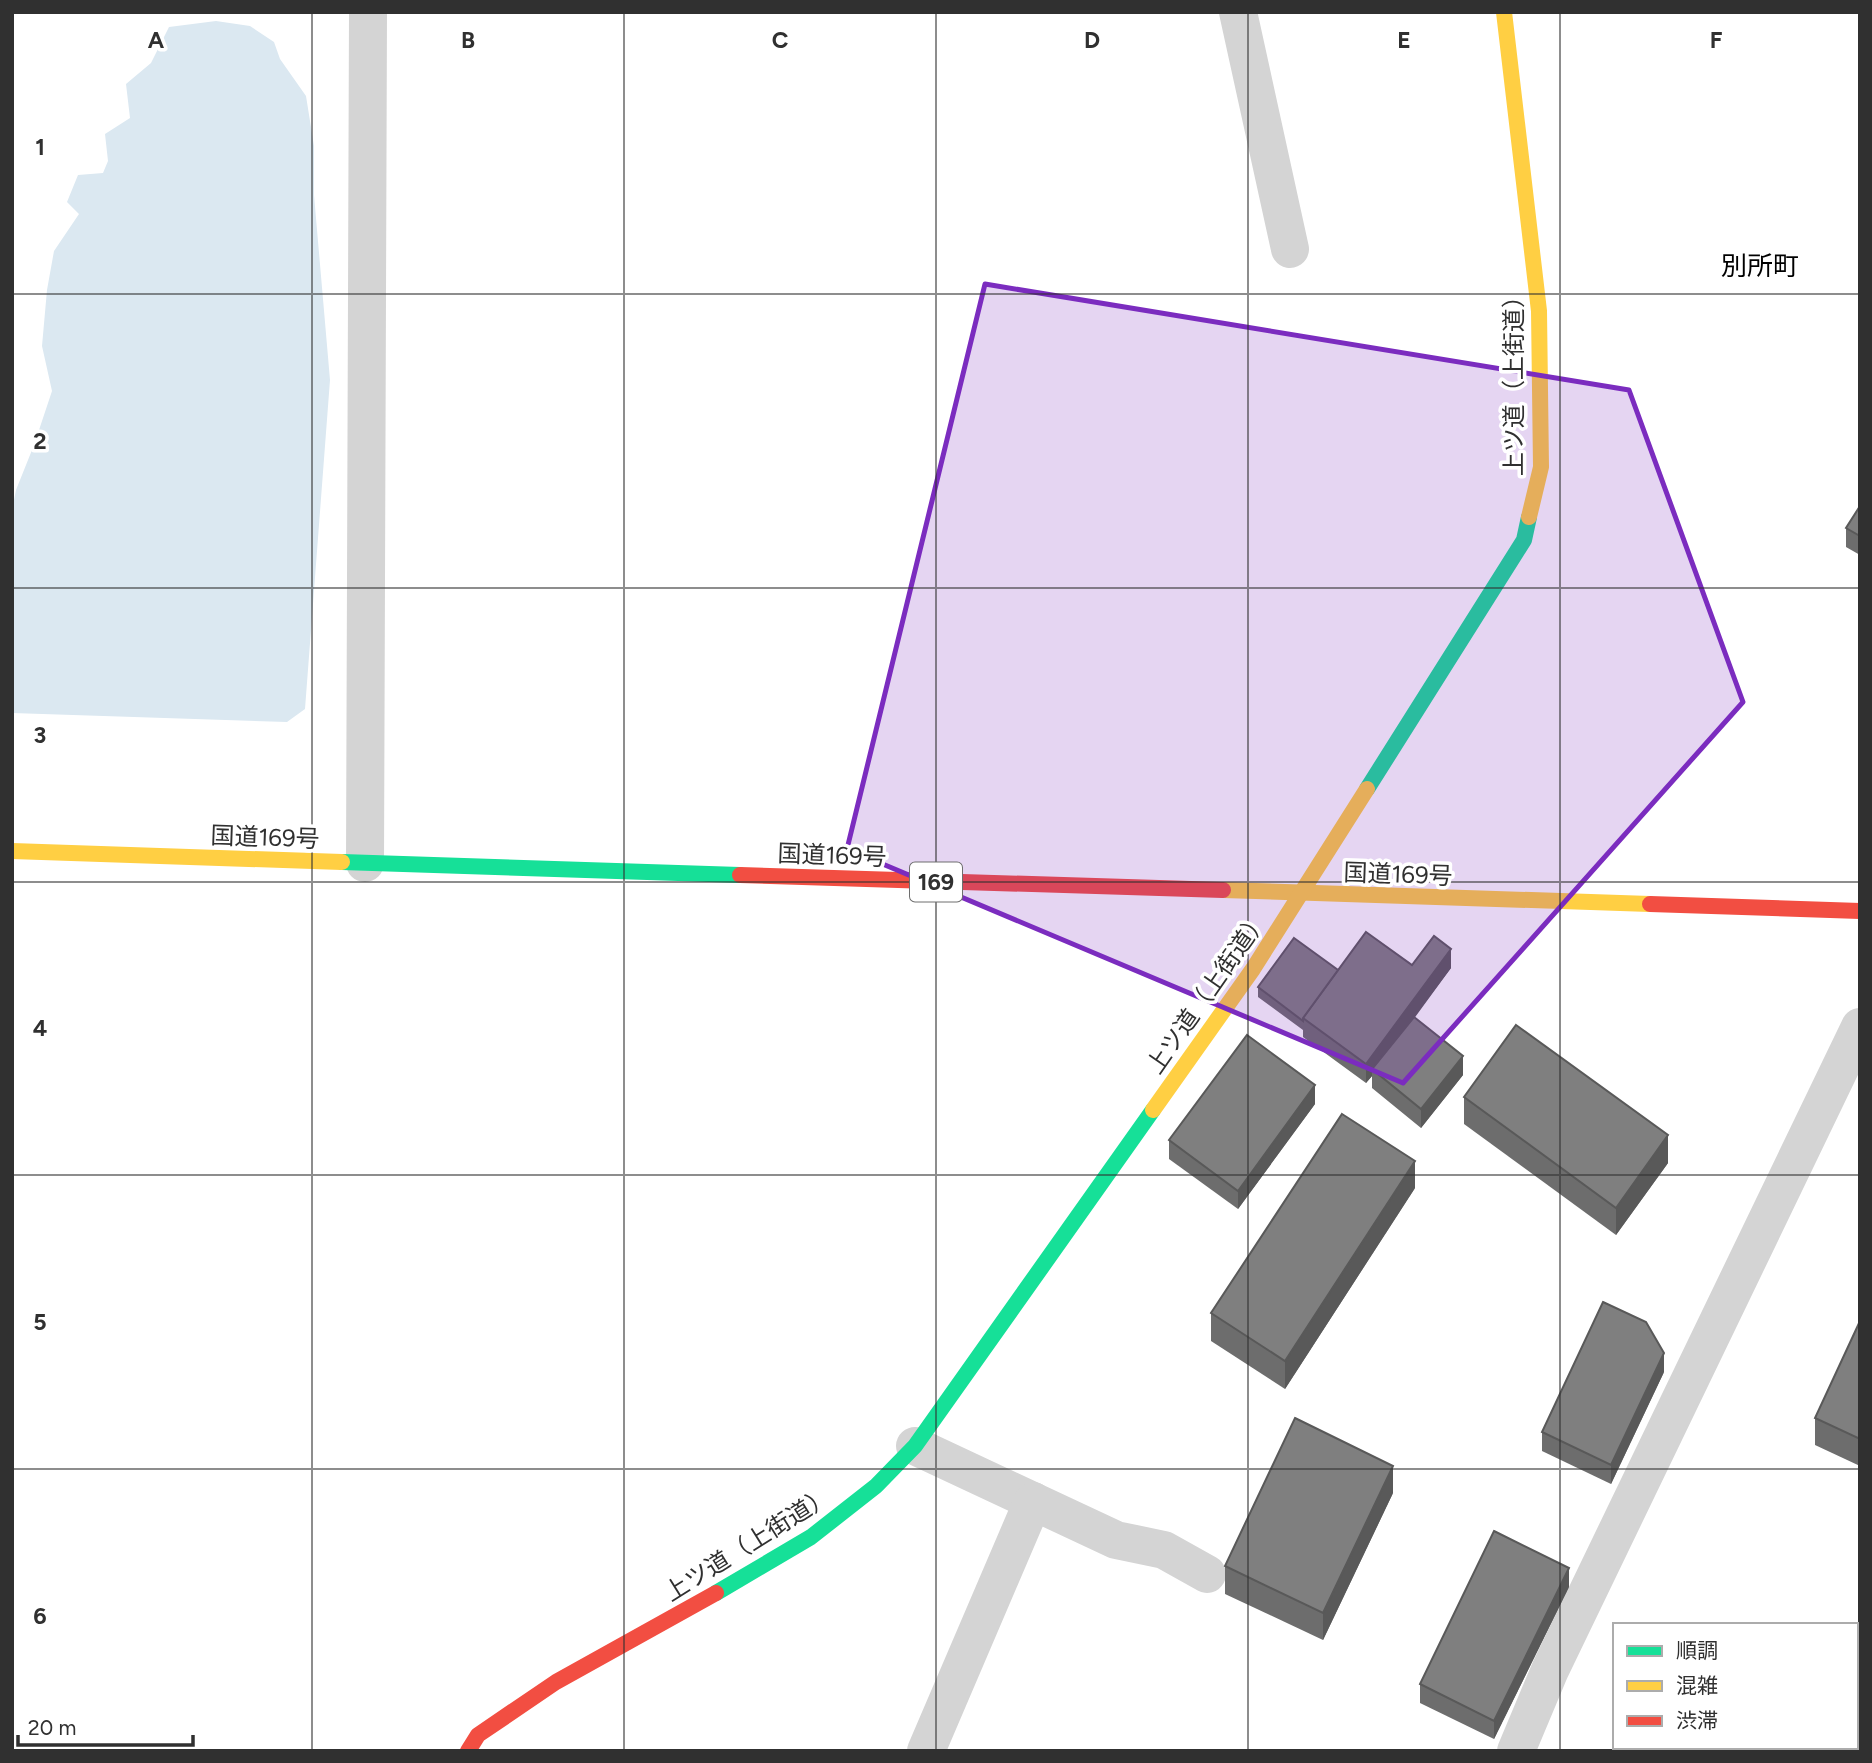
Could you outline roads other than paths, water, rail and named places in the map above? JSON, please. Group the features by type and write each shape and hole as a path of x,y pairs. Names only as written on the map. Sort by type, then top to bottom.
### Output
{"main road":[{"name":"上ツ道（上街道）","path":"468,1751 478,1735 556,1682 666,1622 810,1537 876,1486 915,1446 1253,969 1524,540 1541,467 1539,311 1504,12"},
{"name":"国道169号","path":"12,851 1860,911"}],"street":[{"path":"365,863 368,12"},
{"path":"1238,12 1290,249"},
{"path":"1516,1751 1550,1670 1860,1027"},
{"path":"915,1446 1116,1540 1164,1550 1207,1574"},
{"path":"926,1751 1033,1501"}],"district":[{"name":"別所町","path":"1760,266"}]}
